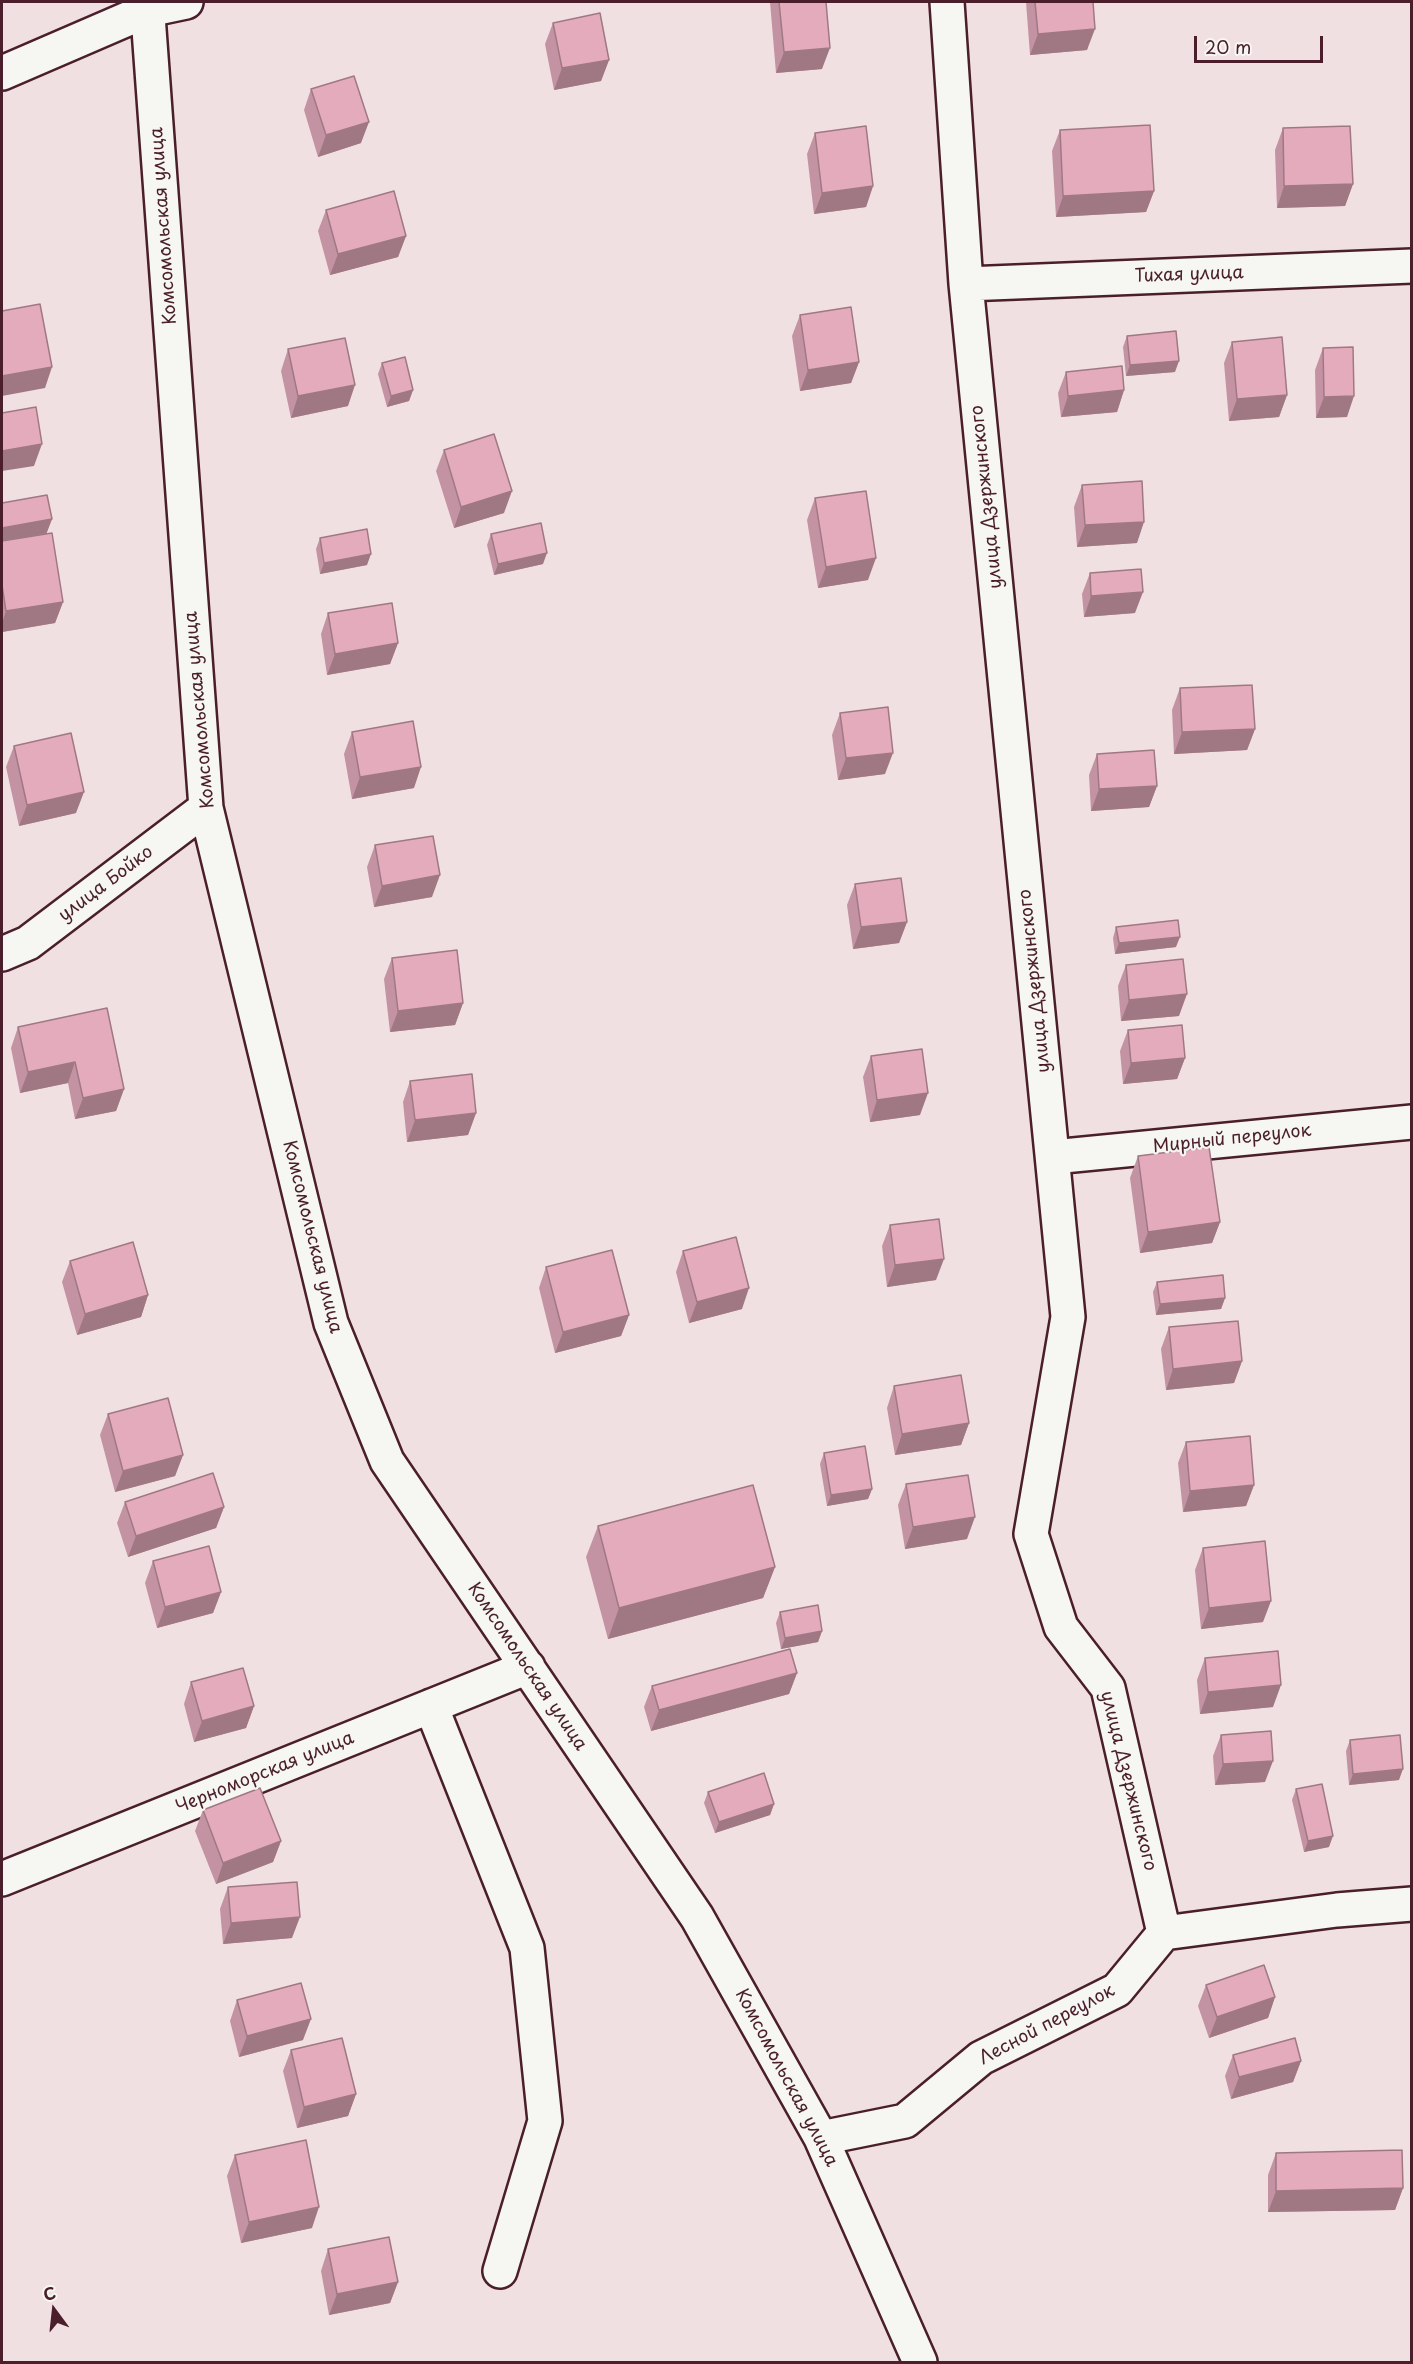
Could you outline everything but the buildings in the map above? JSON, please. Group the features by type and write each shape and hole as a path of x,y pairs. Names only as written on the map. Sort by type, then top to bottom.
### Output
{"street":[{"path":"2,73 148,6 186,2"},
{"name":"улица Дзержинского","path":"947,2 966,284 1068,1317 1031,1534 1061,1627 1108,1688 1164,1933"},
{"name":"Комсомольская улица","path":"148,6 206,808 331,1323 387,1461 698,1917 821,2138 920,2362"},
{"name":"Тихая улица","path":"966,284 1412,266"},
{"name":"улица Бойко","path":"2,954 28,943 206,808"},
{"name":"Мирный переулок","path":"1053,1157 1412,1122"},
{"name":"Черноморская улица","path":"2,1880 528,1667"},
{"path":"431,1706 527,1948 545,2121 500,2271"},
{"path":"1164,1933 1337,1910 1412,1904"},
{"name":"Лесной переулок","path":"821,2138 905,2121 981,2058 1117,1990 1164,1933"}]}
